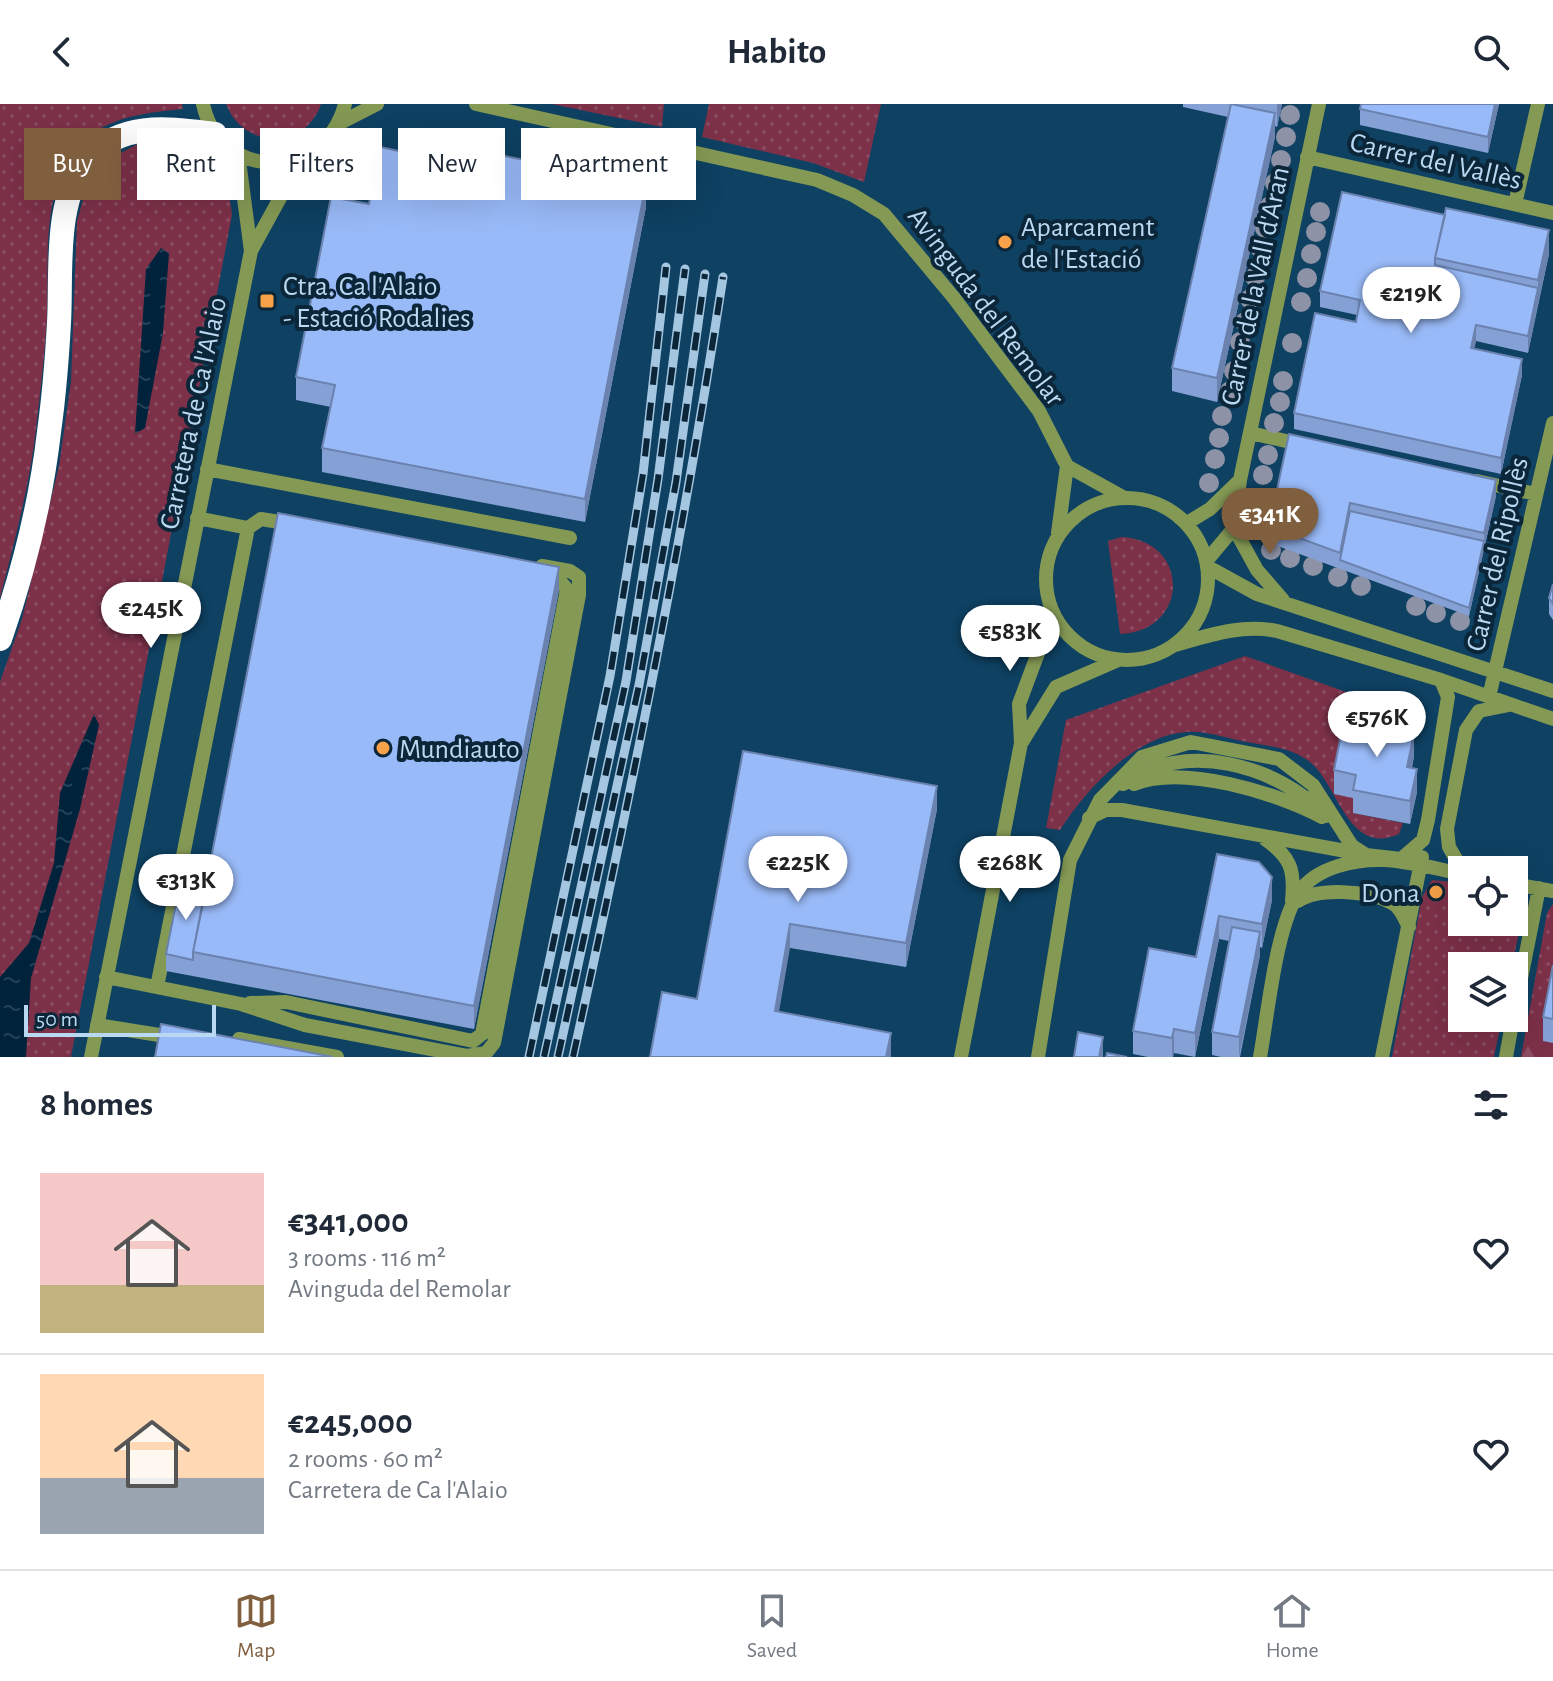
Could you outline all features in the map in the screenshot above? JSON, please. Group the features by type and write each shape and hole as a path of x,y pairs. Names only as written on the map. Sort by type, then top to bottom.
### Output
{"highway":[{"path":"0,639 32,530 49,434 64,216 76,177 90,156 110,142 137,131"}],"street":[{"path":"203,104 213,128"},
{"path":"336,128 345,104"},
{"path":"338,125 377,104"},
{"name":"Avinguda del Remolar","path":"476,104 817,180 853,195 884,214 954,298 1039,411 1067,466"},
{"name":"Carrer de la Vall d'Aran","path":"1234,528 1240,480 1319,104"},
{"path":"1515,204 1538,104"},
{"name":"Carrer del Vallès","path":"1307,157 1553,213"},
{"name":"Carretera de Ca l'Alaio","path":"244,198 251,251"},
{"name":"Carretera de Ca l'Alaio","path":"91,1057 251,251 279,200"},
{"name":"Carrer del Ripollès","path":"1489,697 1553,423"},
{"path":"1250,433 1313,447"},
{"path":"1174,645 1193,626 1205,603 1208,563 1200,540 1187,523 1165,506 1123,497 1067,466 1057,537 1047,575 1053,613 1069,636 1091,652 1118,660 1138,660 1174,645 1230,629 1256,627 1441,680 1553,719"},
{"path":"207,469 570,538"},
{"path":"1465,479 1536,494"},
{"path":"1187,523 1210,509 1240,480"},
{"path":"1057,537 1074,517 1097,503 1123,497"},
{"path":"197,518 248,528"},
{"path":"157,987 248,528 261,519 305,526"},
{"path":"1208,563 1234,528 1257,570 1284,600"},
{"path":"1208,563 1257,594 1284,600 1553,691"},
{"path":"106,977 241,1004 305,1025 467,1056 486,1053 494,1043 579,595 579,577 570,571 527,569"},
{"path":"961,1057 1021,743 1019,704 1053,613"},
{"path":"1021,743 1056,687 1118,660"},
{"path":"1382,1057 1421,867 1448,697 1441,680"},
{"path":"1454,856 1449,847 1447,829 1466,730 1479,711 1513,705"},
{"path":"1038,1057 1070,860 1100,800 1142,757 1191,742 1262,754 1293,768 1313,785 1338,829 1352,846 1366,855"},
{"path":"1089,818 1125,788 1168,777 1261,793 1296,804 1338,829"},
{"path":"1089,818 1106,810 1122,810 1448,872"},
{"path":"1291,906 1302,888 1318,876 1345,864 1401,859 1423,840 1428,820"},
{"path":"1260,1057 1291,906 1292,864 1285,853 1262,836"},
{"path":"1528,961 1546,890"},
{"path":"1291,906 1311,893 1337,891 1391,902 1401,911 1409,927"},
{"path":"97,1025 159,1035 196,1031"},
{"path":"1506,1057 1511,1032"},
{"path":"227,1037 337,1057"}],"green space":[{"path":"0,104 182,104 183,109 133,116 101,128 24,128 24,200 54,200 50,218 46,330 34,443 22,510 0,598"},
{"path":"226,104 321,104 304,128 260,128 260,136 246,130 234,119"},
{"path":"552,104 664,104 662,127"},
{"path":"709,104 881,104 864,182 813,163 702,137"},
{"path":"137,145 137,200 230,200 232,215 71,1057 0,1057 0,682 22,619 59,466 71,381 77,221 83,200 121,200 121,153"},
{"path":"1121,537 1144,542 1160,553 1170,568 1173,586 1170,603 1160,618 1143,629 1120,634 1108,541"},
{"path":"1245,656 1394,709 1406,723 1414,743 1356,798 1353,813 1403,823 1399,834 1382,838 1368,836 1356,827 1320,772 1296,754 1271,746 1194,732 1168,735 1131,754 1098,782 1060,830 1046,828 1066,720"},
{"path":"1432,880 1448,882 1448,936 1518,936 1515,952 1448,952 1448,1032 1499,1032 1494,1057 1392,1057 1422,897"},
{"path":"1553,904 1553,988 1539,1057 1521,1057 1528,1032 1547,913"},
{"path":"1537,1012 1553,1028 1553,1057 1522,1057 1528,1027"}],"water":[{"path":"161,248 169,253 163,333 145,428 135,434 146,269"},
{"path":"94,714 99,725 80,809 31,978 26,1057 0,1057 0,977 29,943 54,863 60,793"}],"building":[{"path":"1231,104 1275,113 1217,378 1172,368"},
{"path":"1361,104 1495,104 1488,137 1360,109"},
{"path":"382,147 398,151 398,200 505,200 505,156 521,159 521,200 643,200 585,499 322,448 335,385 296,377 330,200 369,204 370,200 382,200"},
{"path":"1342,192 1445,215 1435,265 1538,288 1528,336 1476,325 1471,348 1522,359 1501,458 1294,413 1315,313 1356,322 1360,300 1320,291"},
{"path":"1446,208 1549,230 1538,280 1435,258"},
{"path":"1289,434 1496,480 1484,533 1350,503 1340,553 1269,527"},
{"path":"1350,511 1484,541 1469,608 1340,560"},
{"name":"Mundiauto","path":"278,513 559,567 474,1006 193,952"},
{"path":"1344,719 1414,733 1407,767 1417,769 1410,801 1353,790 1356,775 1334,770"},
{"path":"743,751 937,786 906,943 790,924 775,1011 891,1033 886,1057 650,1057 662,992 697,999"},
{"path":"1217,854 1259,862 1272,877 1262,924 1219,916 1195,1033 1174,1029 1172,1038 1133,1031 1149,948 1196,957"},
{"path":"180,884 206,889 193,960 166,954"},
{"path":"1232,927 1260,932 1239,1037 1212,1032"},
{"path":"1553,965 1553,1019 1543,1017"},
{"path":"161,1024 333,1057 155,1057"},
{"path":"1078,1032 1103,1037 1099,1057 1074,1057"},
{"path":"1107,1053 1127,1057 1106,1057"}],"railway":[{"path":"529,1057 610,676 643,474 666,267"},
{"path":"544,1057 626,681 658,479 685,269"},
{"path":"558,1057 639,685 676,482 705,274"},
{"path":"573,1057 654,668 691,473 723,277"}],"place":[{"name":"Aparcament de l'Estació","path":"1005,242"},
{"name":"Ctra. Ca l'Alaio - Estació Rodalies","path":"267,301"},
{"name":"Mundiauto","path":"383,748"},
{"name":"Dona","path":"1436,892"}]}
